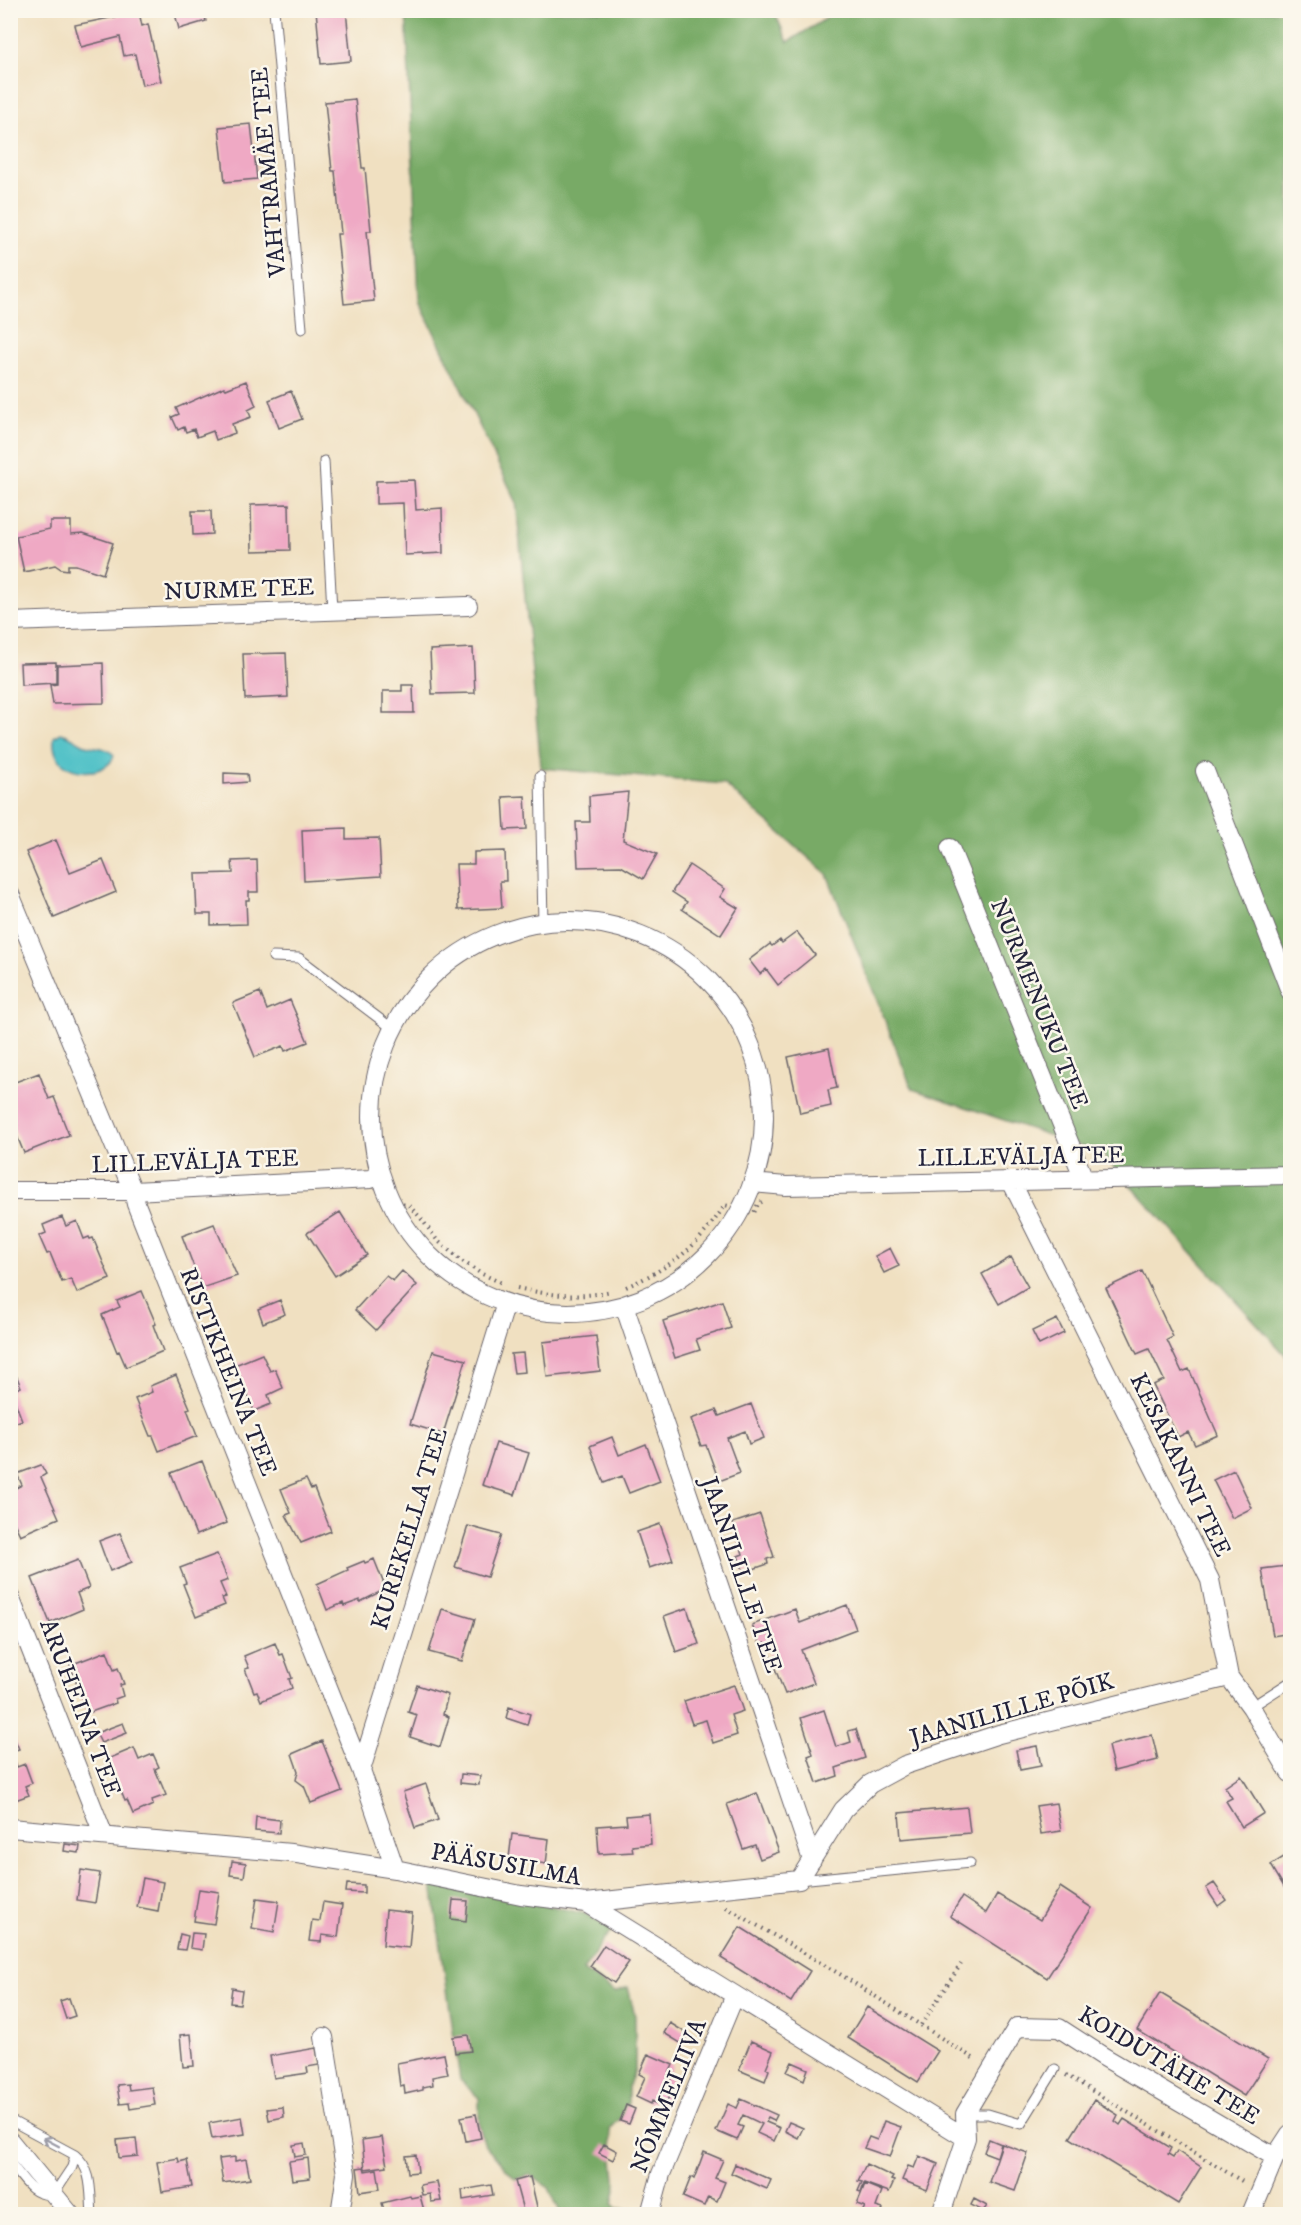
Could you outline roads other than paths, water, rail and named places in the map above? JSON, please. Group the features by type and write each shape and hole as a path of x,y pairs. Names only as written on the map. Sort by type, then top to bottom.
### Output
{"street":[{"name":"NURME TEE","path":"10,622 468,606"},
{"path":"1205,771 1290,991"},
{"name":"NURMENUKU TEE","path":"950,848 1084,1179"},
{"name":"RISTIKHEINA TEE","path":"10,894 133,1191 136,1204 361,1770 395,1869"},
{"path":"580,921 617,927 643,936 683,958 711,983 734,1012 750,1045 760,1081 764,1118 760,1155 753,1183 729,1229 700,1262 664,1287 624,1305 595,1311 565,1313 535,1310 506,1303 477,1291 451,1275 407,1230 380,1174 373,1138 372,1101 379,1064 393,1029 420,990 440,969 471,947 506,931 543,923 580,921"},
{"name":"LILLEVÄLJA TEE","path":"10,1191 133,1191 371,1179 380,1174"},
{"name":"LILLEVÄLJA TEE","path":"753,1183 786,1186 1290,1176"},
{"name":"KESAKANNI TEE","path":"1011,1182 1210,1580 1229,1677 1251,1707 1290,1773"},
{"name":"KUREKELLA TEE","path":"361,1770 506,1303"},
{"name":"JAANILILLE TEE","path":"624,1305 812,1860"},
{"name":"ARUHEINA TEE","path":"10,1597 104,1836"},
{"name":"JAANILILLE PÕIK","path":"799,1880 843,1810 870,1784 905,1765 999,1734 1229,1677"},
{"name":"PÄÄSUSILMA","path":"10,1828 291,1853 395,1869 521,1895 586,1903 966,2138"},
{"path":"586,1903 799,1880"},
{"name":"NÕMMELIIVA","path":"650,2214 661,2174 735,1995"},
{"name":"KOIDUTÄHE TEE","path":"965,2114 1017,2027 1059,2028 1104,2057 1275,2157"},
{"path":"324,2037 346,2174 340,2214"},
{"path":"941,2214 966,2138 965,2114"},
{"path":"1251,2214 1275,2157 1290,2134"},
{"path":"10,2141 70,2214"}],"lane":[{"name":"VAHTRAMÄE TEE","path":"274,10 302,329"},
{"path":"324,461 332,610"},
{"path":"540,776 543,923"},
{"path":"273,957 298,958 393,1029"},
{"path":"1251,1707 1290,1682"},
{"path":"799,1880 970,1863"},
{"path":"965,2114 988,2114 1021,2124 1056,2069"},
{"path":"10,2120 81,2160 88,2173 92,2214"},
{"path":"10,2162 34,2191 45,2196 54,2194 72,2168 75,2155"}],"water":[{"path":"61,733 83,744 111,752 114,755 110,763 92,771 69,768 55,751 54,737"}]}
